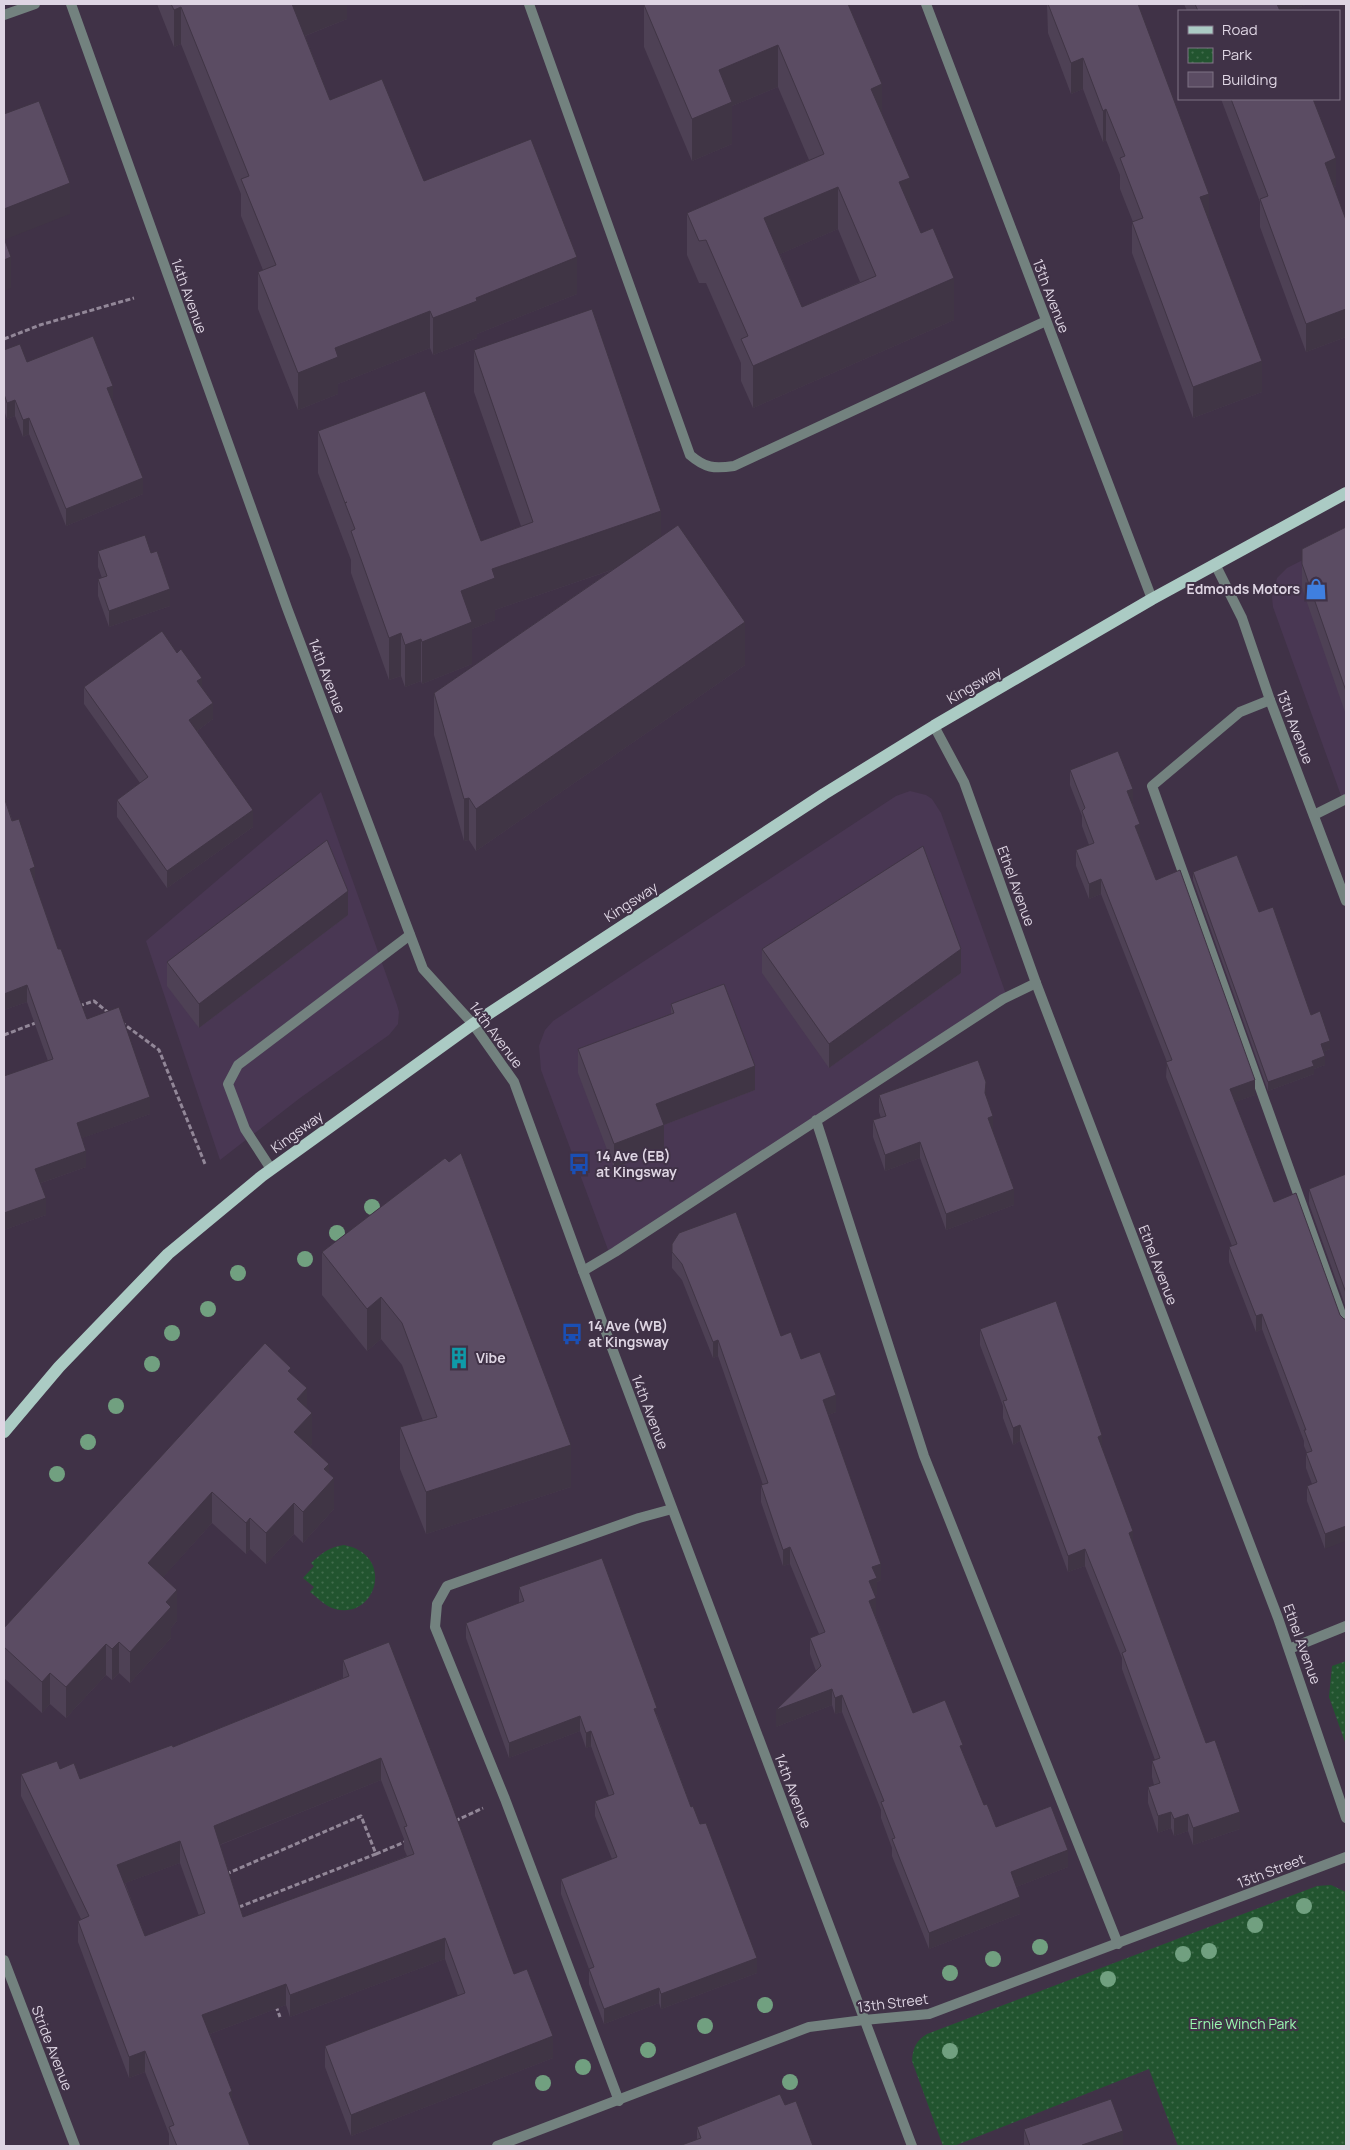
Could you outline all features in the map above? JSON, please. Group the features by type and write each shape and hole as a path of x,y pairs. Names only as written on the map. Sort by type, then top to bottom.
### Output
{"main road":[{"name":"Kingsway","path":"4,1432 60,1367 168,1254 271,1169 473,1024 824,794 934,726 1152,599 1346,493"}],"street":[{"path":"4,15 35,4"},
{"name":"14th Avenue","path":"71,4 284,599 423,969 473,1024 514,1082 672,1509 912,2146"},
{"path":"529,4 690,455 700,464 718,468 734,466 1046,321"},
{"name":"13th Avenue","path":"926,4 1152,599"},
{"name":"13th Avenue","path":"1215,564 1242,618 1270,700 1346,901"},
{"path":"1270,700 1240,712 1152,786 1346,1328"},
{"name":"Ethel Avenue","path":"934,726 964,782 1036,983 1289,1649 1346,1818"},
{"path":"1314,815 1346,799"},
{"path":"271,1169 245,1129 228,1084 238,1065 410,935"},
{"path":"583,1270 615,1252 1003,999 1036,983"},
{"path":"816,1120 924,1456 1118,1944"},
{"path":"619,2100 505,1799 434,1627 437,1604 447,1586 639,1518 672,1509"},
{"path":"1289,1649 1346,1626"},
{"name":"13th Street","path":"497,2146 809,2027 929,2014 1346,1857"},
{"name":"Stride Avenue","path":"4,1960 75,2146"}],"path":[{"path":"4,339 40,325 134,298"},
{"path":"76,1008 94,1001 159,1050 205,1164"},
{"path":"4,1035 40,1021"},
{"path":"453,1821 505,1799"},
{"path":"229,1881 226,1873 361,1816 376,1854"},
{"path":"239,1907 410,1839"},
{"path":"236,1898 242,1916"},
{"path":"273,1999 280,2017"}],"shaded area":[{"path":"1346,538 1346,799 1343,801 1273,607 1272,597 1277,578 1287,568"},
{"path":"910,791 926,795 932,799 941,813 1007,997 610,1255 541,1070 539,1046 545,1030 553,1021 896,796"},
{"path":"321,792 397,1005 399,1012 398,1024 389,1035 300,1098 220,1160 146,941"}],"green space":[{"path":"344,1545 360,1551 370,1561 375,1573 374,1585 370,1596 361,1605 349,1610 331,1608 325,1604 310,1592 314,1587 303,1578 314,1566 311,1563 319,1556 330,1549"},
{"path":"1346,1661 1346,1745 1329,1697 1332,1666"},
{"name":"Ernie Winch Park","path":"1331,1885 1346,1892 1346,2146 1178,2146 1149,2069 954,2146 943,2146 912,2061 916,2045 927,2034 1317,1886"}],"building":[{"path":"171,4 292,4 330,100 382,79 424,181 531,139 577,257 476,298 477,301 433,318 430,311 335,348 338,357 298,373 258,272 276,265 241,179 249,176 181,7 174,10"},
{"path":"848,4 882,84 871,89 910,178 899,182 921,233 933,228 954,278 753,366 741,339 748,336 706,240 699,241 687,213 824,154 778,45 719,70 732,102 692,119 644,5","holes":["838,187 876,276 802,307 764,218"]},
{"path":"1048,4 1138,4 1209,194 1200,197 1262,361 1193,387 1132,222 1143,218 1120,158 1125,156 1106,109 1103,111 1083,58 1071,63"},
{"path":"1195,4 1277,4 1280,10 1198,10"},
{"path":"1231,100 1313,100 1336,158 1325,163 1346,220 1346,309 1306,324 1260,199 1268,196"},
{"path":"39,101 70,183 4,209 4,114"},
{"path":"4,238 11,257 4,260"},
{"path":"592,309 661,511 492,569 495,578 461,591 472,622 422,642 421,639 405,645 401,633 389,638 351,531 355,529 318,431 425,391 481,541 533,522 474,350"},
{"path":"93,336 113,386 107,388 143,478 66,509 29,418 23,420 15,400 7,403 4,394 4,350 20,344 27,362"},
{"path":"678,525 745,622 476,809 469,798 464,799 434,693"},
{"path":"1346,527 1346,691 1302,564 1302,549"},
{"path":"145,535 151,553 157,551 170,589 109,611 98,579 107,576 98,551"},
{"path":"162,631 177,653 181,649 202,678 197,681 213,703 189,720 253,810 167,871 117,800 148,777 84,687"},
{"path":"1118,751 1133,789 1127,791 1140,824 1135,826 1156,880 1180,870 1255,1080 1230,1089 1274,1202 1296,1193 1340,1315 1346,1319 1346,1526 1325,1534 1307,1486 1317,1482 1306,1453 1312,1451 1304,1430 1306,1430 1262,1314 1256,1316 1229,1247 1237,1244 1166,1062 1172,1060 1101,879 1089,884 1076,850 1094,843 1082,811 1085,808 1070,770"},
{"path":"4,797 12,821 19,819 35,867 30,869 58,949 61,949 87,1019 119,1007 150,1097 77,1123 86,1151 35,1169 46,1198 4,1213 4,1076 53,1059 27,985 4,994"},
{"path":"327,840 348,891 199,1004 167,962"},
{"path":"923,846 961,949 829,1044 762,949"},
{"path":"1237,855 1259,912 1273,907 1311,1015 1320,1011 1330,1041 1321,1044 1325,1056 1312,1061 1314,1066 1268,1082 1193,872"},
{"path":"724,984 755,1066 656,1104 664,1125 614,1144 578,1049 674,1013 671,1004"},
{"path":"978,1060 986,1082 985,1093 993,1116 988,1118 1014,1189 946,1214 920,1142 885,1155 873,1120 886,1116 879,1095"},
{"name":"Vibe","path":"461,1153 571,1445 426,1492 400,1427 437,1417 402,1323 381,1297 367,1309 322,1252 445,1158 449,1162"},
{"path":"1346,1174 1346,1293 1309,1189"},
{"path":"736,1212 781,1336 791,1332 801,1359 820,1352 836,1395 823,1400 881,1564 872,1567 877,1578 869,1581 876,1598 869,1601 913,1713 945,1700 963,1745 960,1746 984,1805 987,1804 996,1827 1051,1806 1068,1850 1011,1872 1020,1897 929,1933 892,1839 895,1838 881,1802 884,1801 842,1695 835,1698 832,1689 776,1710 821,1666 810,1638 825,1632 790,1547 783,1550 761,1485 768,1483 718,1340 713,1342 682,1264 672,1252 672,1244 679,1233"},
{"path":"1056,1301 1102,1435 1098,1437 1133,1531 1129,1533 1206,1743 1215,1740 1240,1812 1193,1828 1188,1814 1174,1819 1171,1812 1158,1816 1148,1787 1160,1783 1152,1761 1160,1758 1122,1653 1126,1651 1085,1549 1068,1556 1020,1425 1013,1428 1003,1401 1007,1400 980,1329"},
{"path":"265,1343 291,1368 288,1371 307,1388 297,1399 312,1413 294,1432 329,1464 324,1469 334,1478 303,1512 294,1503 266,1533 250,1518 246,1523 212,1492 148,1563 177,1590 166,1602 171,1607 130,1652 119,1642 112,1649 106,1644 66,1687 50,1673 42,1682 4,1647 4,1628"},
{"path":"602,1558 657,1708 654,1709 691,1807 693,1806 700,1824 706,1823 757,1958 661,1994 659,1988 604,2009 589,1969 594,1967 561,1879 617,1857 595,1801 614,1794 591,1731 586,1733 580,1716 509,1743 466,1623 524,1601 519,1587"},
{"path":"389,1642 449,1797 514,1974 527,1969 553,2036 351,2115 325,2046 465,1993 445,1938 290,1995 286,1984 202,2015 232,2091 229,2093 250,2146 177,2146 169,2127 174,2125 145,2051 129,2057 78,1921 89,1916 21,1774 57,1761 60,1769 74,1763 80,1779 172,1745 173,1747 349,1676 343,1660","holes":["381,1758 407,1826 404,1827 414,1854 243,1917 214,1826","180,1841 205,1913 145,1936 117,1865"]},
{"path":"780,2094 785,2105 796,2101 813,2146 679,2146 701,2138 697,2127"},
{"path":"1111,2099 1123,2131 1082,2146 1030,2146 1024,2129"}],"place":[{"name":"Edmonds Motors","path":"1316,589"},
{"name":"14 Ave (EB) at Kingsway","path":"579,1164"},
{"name":"14 Ave (WB) at Kingsway","path":"572,1334"},
{"name":"Vibe","path":"459,1358"}]}
